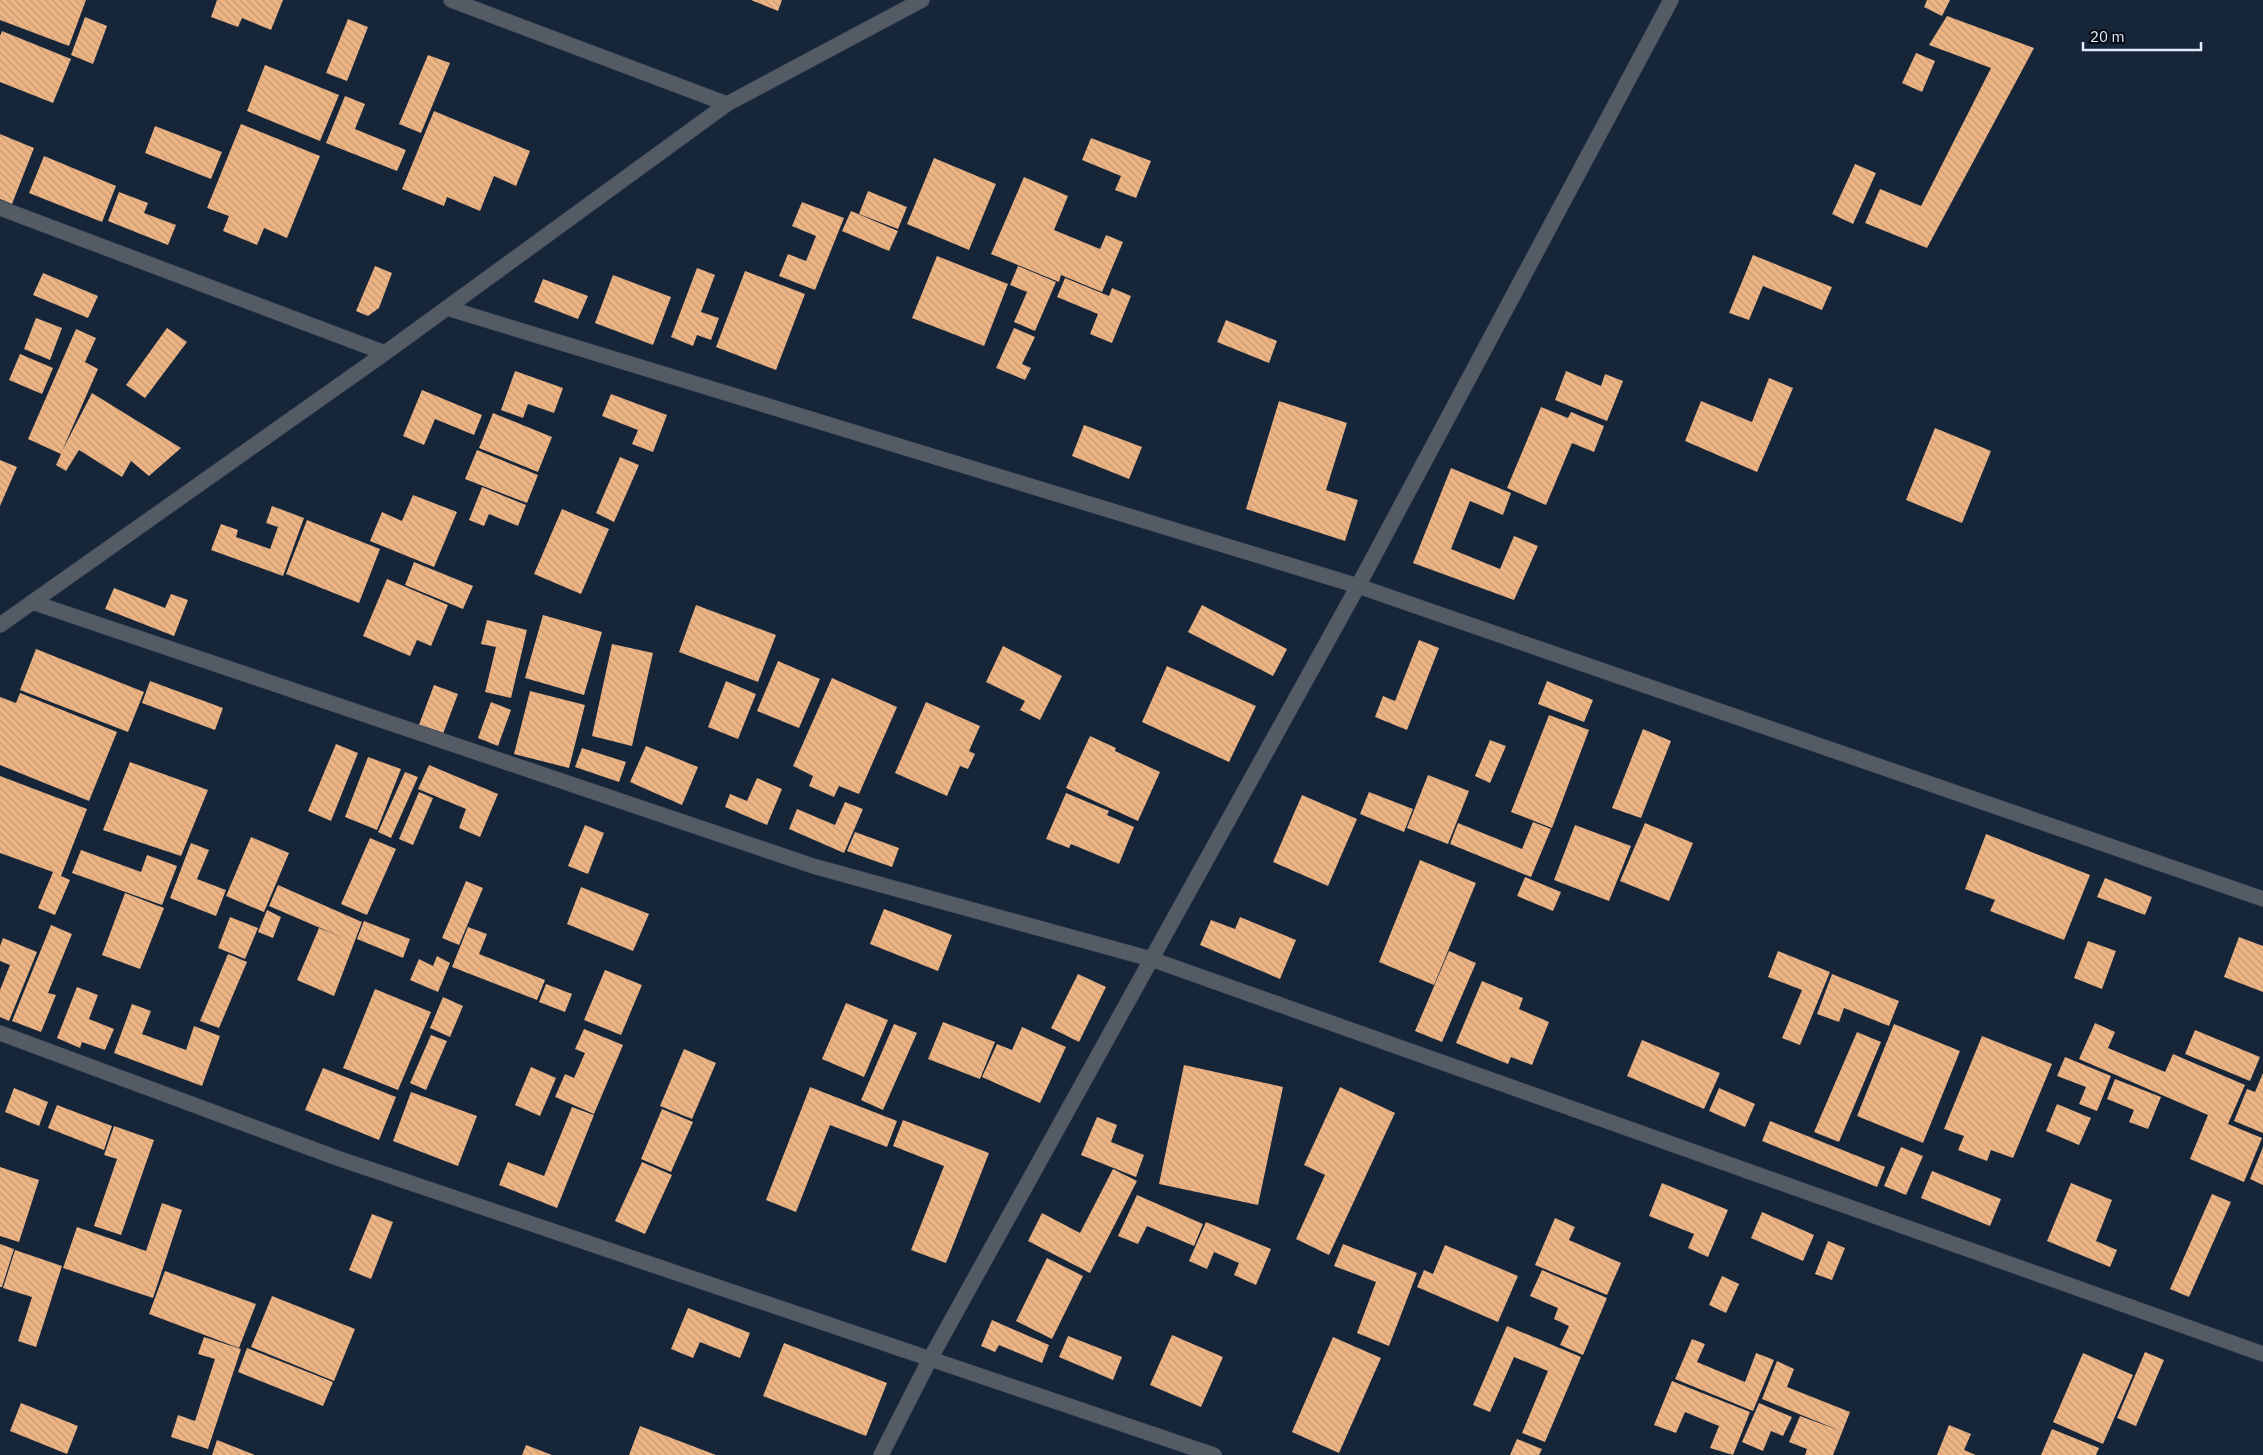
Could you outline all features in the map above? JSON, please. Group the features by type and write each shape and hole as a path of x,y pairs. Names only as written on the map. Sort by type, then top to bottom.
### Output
{"street":[{"path":"451,0 727,104"},
{"path":"0,625 385,353 727,104 922,0"},
{"path":"881,1455 930,1359 1358,586 1671,0"},
{"path":"0,208 385,353"},
{"path":"447,308 1358,586 2263,899"},
{"path":"32,602 813,866 1151,959 2263,1354"},
{"path":"0,1033 337,1158 1214,1455"}],"building":[{"path":"0,0 86,0 69,46 0,20"},
{"path":"217,0 283,0 271,30 242,18 238,27 211,17"},
{"path":"751,0 782,0 778,11"},
{"path":"1927,0 1950,0 1942,16 1924,7"},
{"path":"1947,16 2034,48 1927,248 1865,223 1880,189 1921,206 1991,68 1929,45"},
{"path":"85,17 107,26 93,64 71,55"},
{"path":"348,19 368,27 347,81 326,73"},
{"path":"2,31 71,59 53,103 0,82 0,36"},
{"path":"1916,53 1935,61 1922,92 1902,83"},
{"path":"428,55 450,63 421,133 399,124"},
{"path":"265,65 339,95 320,141 247,111"},
{"path":"345,96 365,104 355,129 406,150 397,171 326,143"},
{"path":"434,111 530,151 516,186 494,176 480,211 447,197 444,206 402,189"},
{"path":"241,124 320,156 287,238 264,228 257,245 223,231 229,216 207,208"},
{"path":"155,126 222,152 211,179 145,153"},
{"path":"0,134 34,148 12,204 0,199"},
{"path":"1091,138 1151,161 1136,198 1115,190 1121,176 1082,160"},
{"path":"44,156 116,186 102,222 29,193"},
{"path":"934,158 996,184 969,250 907,224"},
{"path":"1855,164 1876,173 1853,224 1832,214"},
{"path":"1024,177 1068,196 1054,230 1100,249 1106,235 1123,242 1102,292 1061,275 1059,282 991,254"},
{"path":"868,191 907,207 898,229 859,214"},
{"path":"119,192 148,203 144,213 176,225 168,245 108,221"},
{"path":"802,202 844,218 815,290 779,276 788,254 806,261 816,236 792,226"},
{"path":"851,211 898,231 889,251 842,231"},
{"path":"1753,255 1832,287 1822,310 1763,286 1749,320 1729,313"},
{"path":"937,256 1008,284 984,346 912,318"},
{"path":"375,266 392,273 379,308 368,316 356,311"},
{"path":"1018,266 1056,282 1035,331 1014,322 1027,292 1010,285"},
{"path":"697,268 715,275 701,312 719,318 711,340 697,335 693,346 671,337"},
{"path":"745,271 805,294 776,370 716,347"},
{"path":"43,273 98,296 88,318 33,295"},
{"path":"613,275 671,297 653,345 595,323"},
{"path":"1065,278 1109,296 1112,288 1131,296 1112,343 1090,334 1098,314 1057,297"},
{"path":"543,279 588,296 578,319 534,302"},
{"path":"36,318 62,328 50,360 24,349"},
{"path":"1226,320 1277,341 1269,363 1217,342"},
{"path":"167,328 187,342 145,398 126,385"},
{"path":"1014,328 1035,337 1022,364 1031,368 1025,380 996,368"},
{"path":"76,329 96,338 85,362 98,369 62,451 92,393 181,448 149,476 131,461 122,477 79,450 66,471 56,465 61,454 28,439"},
{"path":"20,354 53,368 42,394 9,380"},
{"path":"515,371 563,388 554,413 528,404 523,418 501,410"},
{"path":"1566,371 1601,386 1605,374 1623,381 1607,421 1555,400"},
{"path":"1769,378 1793,388 1757,472 1685,441 1701,401 1752,422"},
{"path":"422,390 482,415 474,435 435,419 424,445 403,436"},
{"path":"611,394 667,415 653,452 632,444 638,430 602,416"},
{"path":"1279,401 1347,423 1326,490 1358,500 1345,541 1246,509"},
{"path":"1541,407 1568,418 1571,412 1604,426 1594,452 1572,443 1546,505 1507,488"},
{"path":"493,413 552,437 538,472 479,448"},
{"path":"1084,425 1142,447 1129,479 1072,456"},
{"path":"1935,428 1991,451 1962,523 1906,500"},
{"path":"477,450 538,475 527,503 465,479"},
{"path":"620,457 639,465 614,522 596,513"},
{"path":"0,460 17,467 0,506"},
{"path":"1451,468 1511,493 1503,515 1470,501 1451,549 1500,569 1514,536 1538,546 1514,600 1413,563"},
{"path":"482,487 526,505 518,526 489,514 484,526 469,520"},
{"path":"413,495 457,512 434,567 370,541 382,512 402,521"},
{"path":"272,506 304,518 283,576 211,550 221,524 238,530 236,537 270,549 278,527 266,523"},
{"path":"562,509 609,529 581,594 534,574"},
{"path":"307,520 380,549 359,603 286,574"},
{"path":"414,562 473,586 463,609 405,585"},
{"path":"387,579 448,605 431,646 417,640 410,656 363,636"},
{"path":"114,588 165,608 171,594 188,600 174,636 105,609"},
{"path":"696,605 776,635 758,682 679,652"},
{"path":"1202,605 1287,649 1273,676 1188,632"},
{"path":"543,615 602,632 584,695 525,678"},
{"path":"487,620 527,630 511,698 485,692 496,647 481,644"},
{"path":"1419,640 1439,648 1407,730 1375,717 1383,696 1395,701"},
{"path":"612,644 653,653 632,746 592,736"},
{"path":"1003,646 1062,676 1040,720 1020,710 1025,701 986,682"},
{"path":"36,649 144,692 128,732 20,690"},
{"path":"778,661 820,679 799,728 757,711"},
{"path":"1167,666 1256,706 1229,762 1142,722"},
{"path":"832,678 897,707 859,794 839,786 834,797 809,786 813,776 793,766"},
{"path":"150,681 223,708 215,730 142,703"},
{"path":"726,681 756,694 738,739 708,727"},
{"path":"1547,681 1593,700 1584,722 1538,704"},
{"path":"434,685 458,694 441,739 417,730"},
{"path":"530,691 585,705 569,768 514,754"},
{"path":"20,693 117,732 89,801 0,765 0,697 16,703"},
{"path":"491,702 511,710 498,746 478,738"},
{"path":"926,702 980,726 969,751 975,754 968,769 960,766 947,796 895,773"},
{"path":"1549,715 1589,730 1552,828 1511,812"},
{"path":"1643,729 1671,741 1641,818 1612,808"},
{"path":"1090,736 1116,748 1115,751 1160,772 1138,821 1066,788"},
{"path":"1490,740 1506,746 1490,783 1475,776"},
{"path":"336,744 358,753 331,821 308,811"},
{"path":"646,746 698,767 682,805 630,782"},
{"path":"582,748 626,762 619,782 575,767"},
{"path":"368,757 401,769 377,830 345,817"},
{"path":"130,762 208,790 181,856 103,830"},
{"path":"429,765 498,794 480,837 459,828 466,809 418,789"},
{"path":"405,772 418,777 391,838 378,832"},
{"path":"1428,775 1469,791 1448,844 1407,828"},
{"path":"0,776 87,809 61,876 70,880 55,915 38,908 53,872 0,853"},
{"path":"757,778 782,789 767,825 725,807 730,794 747,801"},
{"path":"419,792 433,798 413,845 399,839"},
{"path":"1369,792 1413,809 1404,832 1360,814"},
{"path":"1066,793 1109,811 1107,815 1134,827 1119,864 1071,844 1069,848 1046,839"},
{"path":"1302,795 1357,819 1328,886 1273,862"},
{"path":"845,802 863,809 844,853 789,829 797,809 835,825"},
{"path":"1533,822 1551,829 1531,877 1450,844 1458,823 1522,849"},
{"path":"1645,823 1693,843 1669,901 1620,881"},
{"path":"585,825 604,833 588,874 568,866"},
{"path":"1575,825 1631,846 1609,901 1554,880"},
{"path":"855,832 899,848 892,867 847,851"},
{"path":"1986,834 2090,875 2064,940 1990,911 1995,900 1965,889"},
{"path":"251,837 289,853 264,912 226,896"},
{"path":"370,838 396,849 367,915 341,904"},
{"path":"191,843 209,850 197,879 226,890 216,916 170,898"},
{"path":"81,850 141,872 147,855 177,866 162,905 72,873"},
{"path":"1420,860 1476,883 1434,985 1379,962"},
{"path":"1525,877 1561,892 1553,911 1517,896"},
{"path":"2105,878 2152,897 2145,915 2097,897"},
{"path":"466,881 483,888 459,945 442,938"},
{"path":"278,885 362,922 334,996 297,980 319,928 346,939 269,906"},
{"path":"581,887 649,914 633,951 567,924"},
{"path":"125,893 164,908 140,969 102,955"},
{"path":"884,909 952,935 938,971 870,944"},
{"path":"267,910 281,917 273,938 258,932"},
{"path":"230,917 258,928 245,959 218,948"},
{"path":"1240,917 1296,940 1280,979 1200,945 1211,920 1235,929"},
{"path":"364,921 410,939 403,958 357,939"},
{"path":"51,925 72,934 48,993 56,995 41,1032 12,1021"},
{"path":"468,927 487,934 479,954 545,980 537,1000 452,967"},
{"path":"2239,937 2263,946 2263,992 2224,977"},
{"path":"3,938 37,952 9,1021 0,1017 0,990 10,965 0,961 0,946"},
{"path":"2088,941 2116,951 2102,989 2074,978"},
{"path":"1449,951 1476,963 1442,1042 1415,1031"},
{"path":"1778,951 1830,972 1800,1045 1782,1038 1802,990 1768,977"},
{"path":"228,954 247,962 219,1028 200,1021"},
{"path":"437,956 450,963 438,992 410,980 419,959 433,966"},
{"path":"605,970 642,985 621,1035 584,1020"},
{"path":"1078,974 1106,987 1079,1042 1051,1028"},
{"path":"1832,974 1899,1001 1889,1026 1844,1008 1839,1022 1817,1014"},
{"path":"1482,981 1523,998 1519,1009 1549,1022 1532,1065 1511,1057 1508,1064 1456,1043"},
{"path":"546,984 572,994 565,1012 539,1002"},
{"path":"77,987 98,995 89,1019 114,1029 105,1050 82,1042 80,1048 57,1038"},
{"path":"375,989 431,1012 398,1090 343,1068"},
{"path":"443,997 463,1006 450,1037 430,1028"},
{"path":"846,1003 888,1020 864,1077 822,1059"},
{"path":"132,1004 151,1011 142,1034 186,1050 194,1026 220,1036 202,1086 114,1053"},
{"path":"943,1022 995,1042 980,1079 928,1059"},
{"path":"2095,1023 2115,1032 2108,1048 2165,1072 2173,1054 2245,1085 2228,1124 2262,1138 2244,1182 2190,1159 2208,1115 2079,1059"},
{"path":"894,1024 917,1033 883,1110 861,1100"},
{"path":"1894,1024 1960,1051 1923,1143 1857,1116"},
{"path":"1022,1027 1066,1047 1040,1103 982,1077 997,1044 1012,1050"},
{"path":"584,1029 623,1045 594,1114 555,1097 565,1074 574,1078 585,1053 575,1049"},
{"path":"2195,1030 2260,1057 2250,1081 2185,1054"},
{"path":"1857,1032 1881,1042 1839,1142 1814,1132"},
{"path":"431,1035 447,1041 426,1090 410,1083"},
{"path":"1982,1036 2052,1064 2013,1158 1991,1150 1987,1161 1958,1150 1964,1136 1944,1129"},
{"path":"1642,1040 1720,1073 1704,1109 1627,1076"},
{"path":"684,1049 716,1063 692,1119 660,1106"},
{"path":"2065,1057 2111,1076 2097,1111 2079,1104 2086,1087 2057,1076"},
{"path":"1184,1065 1283,1087 1258,1205 1159,1184"},
{"path":"531,1067 556,1078 540,1116 515,1105"},
{"path":"323,1068 396,1097 379,1140 305,1110"},
{"path":"2263,1073 2263,1133 2234,1121 2247,1089 2255,1092"},
{"path":"2115,1079 2161,1097 2148,1129 2129,1122 2134,1110 2107,1099"},
{"path":"810,1087 897,1121 887,1147 830,1125 796,1212 766,1200"},
{"path":"1340,1087 1395,1113 1329,1255 1296,1239 1325,1175 1304,1165"},
{"path":"14,1088 48,1102 39,1126 5,1112"},
{"path":"1719,1088 1755,1104 1745,1127 1709,1111"},
{"path":"411,1092 477,1116 458,1166 393,1141"},
{"path":"2057,1104 2091,1118 2079,1145 2046,1131"},
{"path":"57,1105 112,1126 104,1150 48,1128"},
{"path":"572,1107 594,1115 557,1208 499,1185 508,1162 544,1176"},
{"path":"662,1109 693,1122 671,1172 641,1159"},
{"path":"1097,1117 1117,1125 1111,1142 1144,1155 1136,1177 1081,1155"},
{"path":"903,1120 989,1153 946,1263 911,1250 944,1166 893,1146"},
{"path":"1770,1121 1885,1167 1877,1187 1762,1141"},
{"path":"114,1126 154,1140 121,1235 94,1226 117,1159 104,1155"},
{"path":"1901,1147 1923,1156 1906,1195 1884,1186"},
{"path":"2263,1147 2263,1185 2250,1179"},
{"path":"642,1162 672,1175 645,1234 615,1221"},
{"path":"0,1167 39,1180 19,1242 0,1236"},
{"path":"1113,1169 1137,1181 1090,1273 1028,1241 1042,1213 1080,1233"},
{"path":"1932,1171 2001,1199 1990,1226 1921,1198"},
{"path":"1662,1183 1728,1210 1708,1257 1688,1248 1694,1234 1649,1216"},
{"path":"2071,1183 2112,1200 2096,1241 2117,1250 2110,1267 2047,1241"},
{"path":"2212,1194 2231,1202 2189,1297 2170,1289"},
{"path":"1137,1195 1203,1224 1194,1246 1147,1226 1138,1244 1118,1236"},
{"path":"162,1203 182,1210 153,1298 63,1268 77,1227 146,1251"},
{"path":"1762,1212 1814,1235 1803,1261 1751,1238"},
{"path":"372,1214 393,1222 371,1279 349,1270"},
{"path":"1555,1218 1575,1227 1569,1240 1621,1263 1607,1295 1535,1265"},
{"path":"1206,1222 1271,1249 1256,1285 1234,1275 1239,1263 1214,1252 1207,1269 1189,1261"},
{"path":"1828,1241 1845,1248 1832,1280 1815,1274"},
{"path":"0,1244 14,1249 2,1287 0,1287"},
{"path":"1343,1244 1417,1273 1389,1346 1357,1333 1376,1282 1334,1266"},
{"path":"1445,1245 1518,1276 1498,1322 1417,1287 1424,1270 1433,1274"},
{"path":"15,1250 62,1266 36,1347 18,1341 32,1297 3,1288"},
{"path":"1047,1258 1083,1276 1052,1339 1016,1321"},
{"path":"1542,1270 1607,1298 1583,1355 1560,1345 1569,1326 1554,1319 1558,1308 1530,1296"},
{"path":"165,1271 256,1304 239,1348 149,1314"},
{"path":"1722,1276 1739,1284 1726,1313 1709,1305"},
{"path":"272,1296 355,1329 334,1381 251,1347"},
{"path":"688,1308 750,1333 740,1358 700,1342 693,1358 671,1349"},
{"path":"992,1320 1049,1345 1042,1363 999,1345 995,1352 981,1346"},
{"path":"1507,1326 1581,1357 1545,1442 1522,1433 1548,1371 1514,1357 1490,1412 1473,1405"},
{"path":"1172,1335 1223,1357 1201,1407 1150,1385"},
{"path":"1068,1336 1122,1357 1113,1380 1059,1357"},
{"path":"204,1337 241,1349 208,1449 171,1437 178,1415 195,1421 215,1359 198,1354"},
{"path":"1333,1337 1381,1358 1339,1453 1292,1432"},
{"path":"1692,1339 1705,1344 1697,1362 1745,1382 1756,1353 1774,1360 1753,1411 1675,1379"},
{"path":"784,1343 887,1383 866,1436 763,1396"},
{"path":"247,1348 333,1382 323,1406 238,1372"},
{"path":"2145,1352 2164,1360 2136,1426 2117,1418"},
{"path":"2083,1353 2133,1375 2103,1444 2053,1422"},
{"path":"1777,1361 1794,1369 1787,1387 1850,1412 1833,1455 1805,1455 1807,1449 1789,1442 1800,1416 1841,1431 1762,1399"},
{"path":"1672,1381 1750,1412 1733,1455 1710,1448 1719,1426 1685,1412 1676,1433 1654,1425"},
{"path":"21,1403 78,1426 67,1454 10,1431"},
{"path":"1759,1403 1792,1417 1783,1436 1771,1431 1763,1451 1742,1442"},
{"path":"1949,1425 1971,1434 1964,1450 1976,1455 1937,1455"},
{"path":"640,1426 716,1455 629,1455"},
{"path":"2052,1429 2099,1448 2096,1455 2041,1455"},
{"path":"1517,1439 1542,1449 1539,1455 1510,1455"},
{"path":"217,1440 255,1455 212,1455"},
{"path":"526,1445 552,1455 522,1455"}]}
